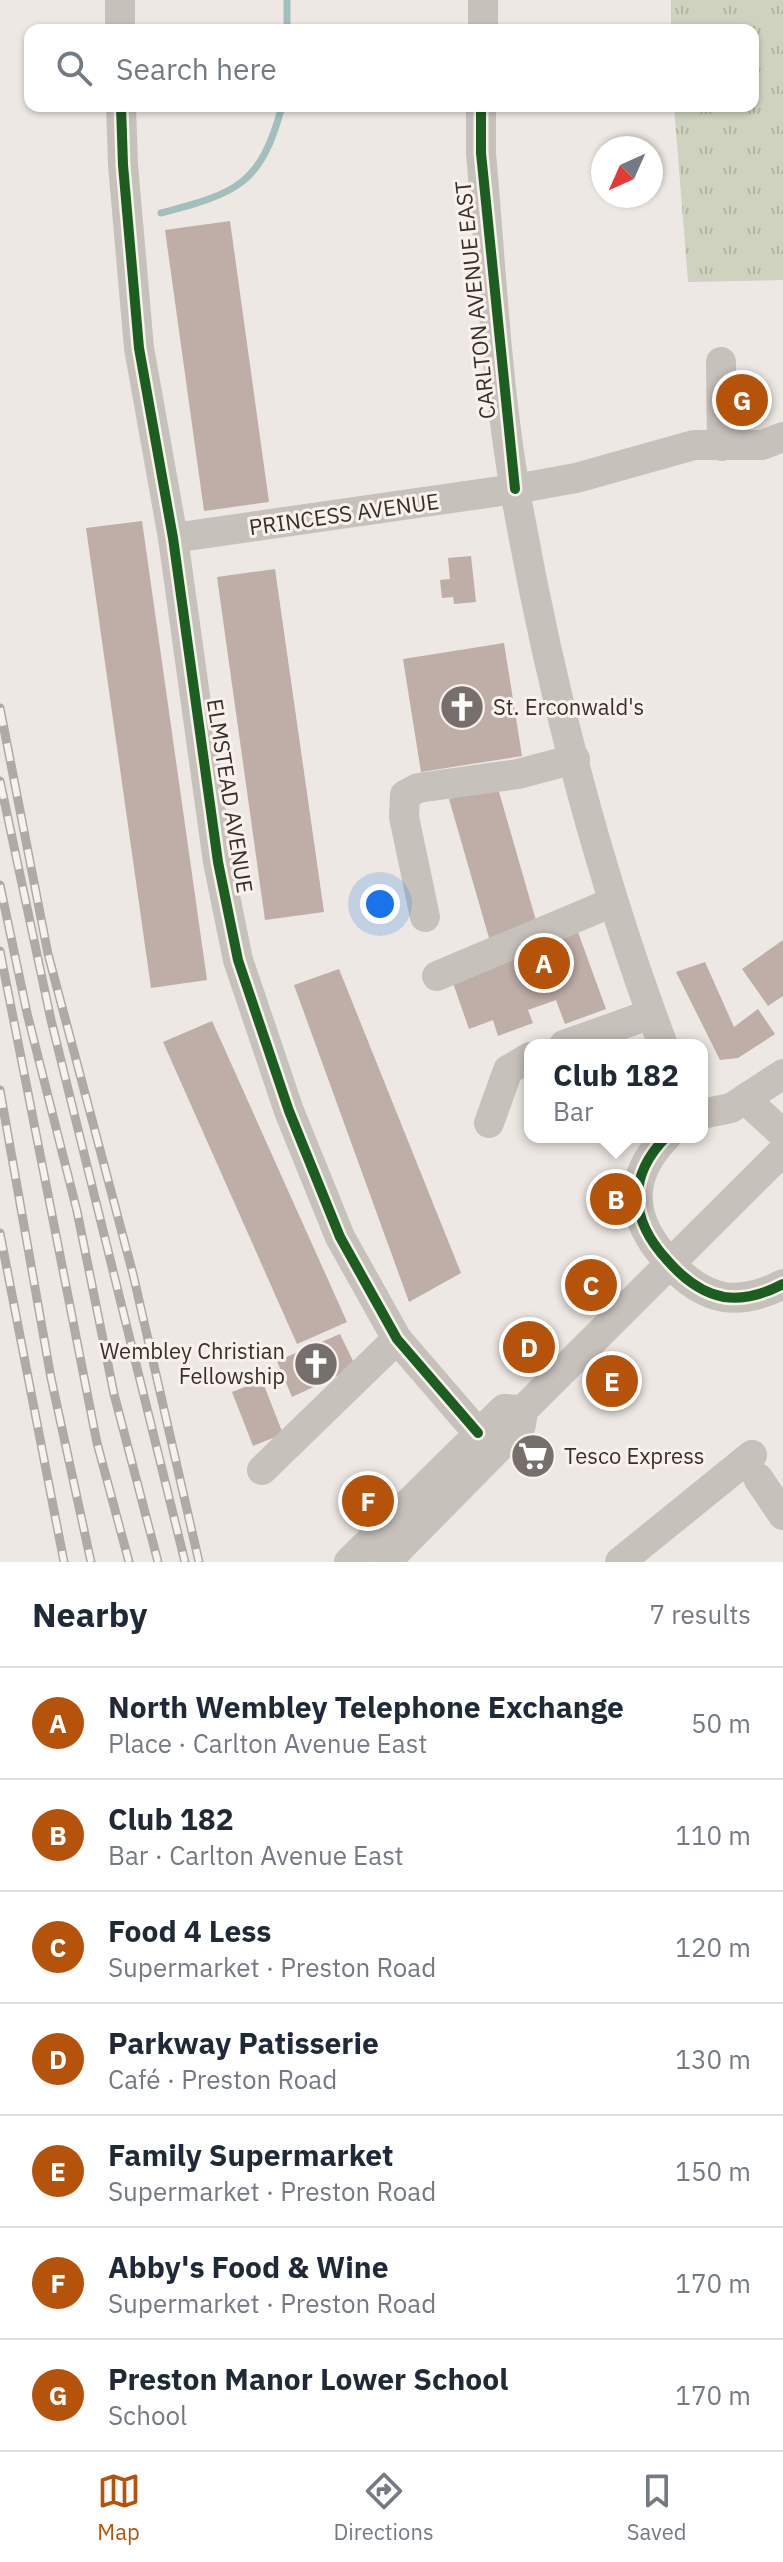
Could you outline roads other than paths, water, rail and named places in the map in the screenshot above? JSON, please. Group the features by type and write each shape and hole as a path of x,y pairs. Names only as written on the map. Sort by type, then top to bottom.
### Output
{"street":[{"path":"120,0 120,24"},
{"path":"483,0 483,24"},
{"name":"ELMSTEAD AVENUE","path":"121,112 139,348 173,538 218,862 238,960 256,1020 329,1210 397,1339 478,1433"},
{"name":"CARLTON AVENUE EAST","path":"481,112 481,153 515,489 575,759 613,902 661,1039"},
{"path":"721,362 722,446"},
{"name":"PRINCESS AVENUE","path":"173,538 515,489 576,478 694,445 762,445 783,437"},
{"path":"425,917 404,817 405,795 418,788 518,774 575,759"},
{"path":"437,976 613,902"},
{"path":"581,1039 651,1014"},
{"path":"489,1123 508,1070 524,1061"},
{"path":"708,1113 731,1108 783,1074"},
{"path":"745,1099 783,1134"},
{"path":"661,1143 646,1161 638,1209 642,1227 671,1265 686,1279 724,1297 767,1292 783,1284"},
{"path":"386,1562 521,1425 523,1410 783,1151"},
{"path":"262,1470 397,1339"},
{"path":"349,1562 504,1409 523,1410"},
{"path":"620,1562 755,1467 783,1515"}],"waterway":[{"path":"287,0 287,24"},
{"path":"161,213 209,199 242,182 265,153 280,112"}],"railway":[{"path":"0,708 48,954 133,1274 199,1562"},
{"path":"0,781 51,1020 185,1562"},
{"path":"0,885 27,1013 77,1211 114,1394 158,1562"},
{"path":"0,951 97,1443 129,1562"},
{"path":"0,1090 51,1378 91,1562"},
{"path":"0,1233 64,1562"}],"place":[{"name":"Preston Manor Lower School","path":"742,400"},
{"name":"St. Erconwald's","path":"462,707"},
{"name":"North Wembley Telephone Exchange","path":"544,963"},
{"name":"Club 182","path":"616,1199"},
{"name":"Food 4 Less","path":"591,1285"},
{"name":"Parkway Patisserie","path":"529,1347"},
{"name":"Wembley Christian Fellowship","path":"316,1364"},
{"name":"Family Supermarket","path":"612,1381"},
{"name":"Tesco Express","path":"533,1456"},
{"name":"Abby's Food & Wine","path":"368,1501"}]}
